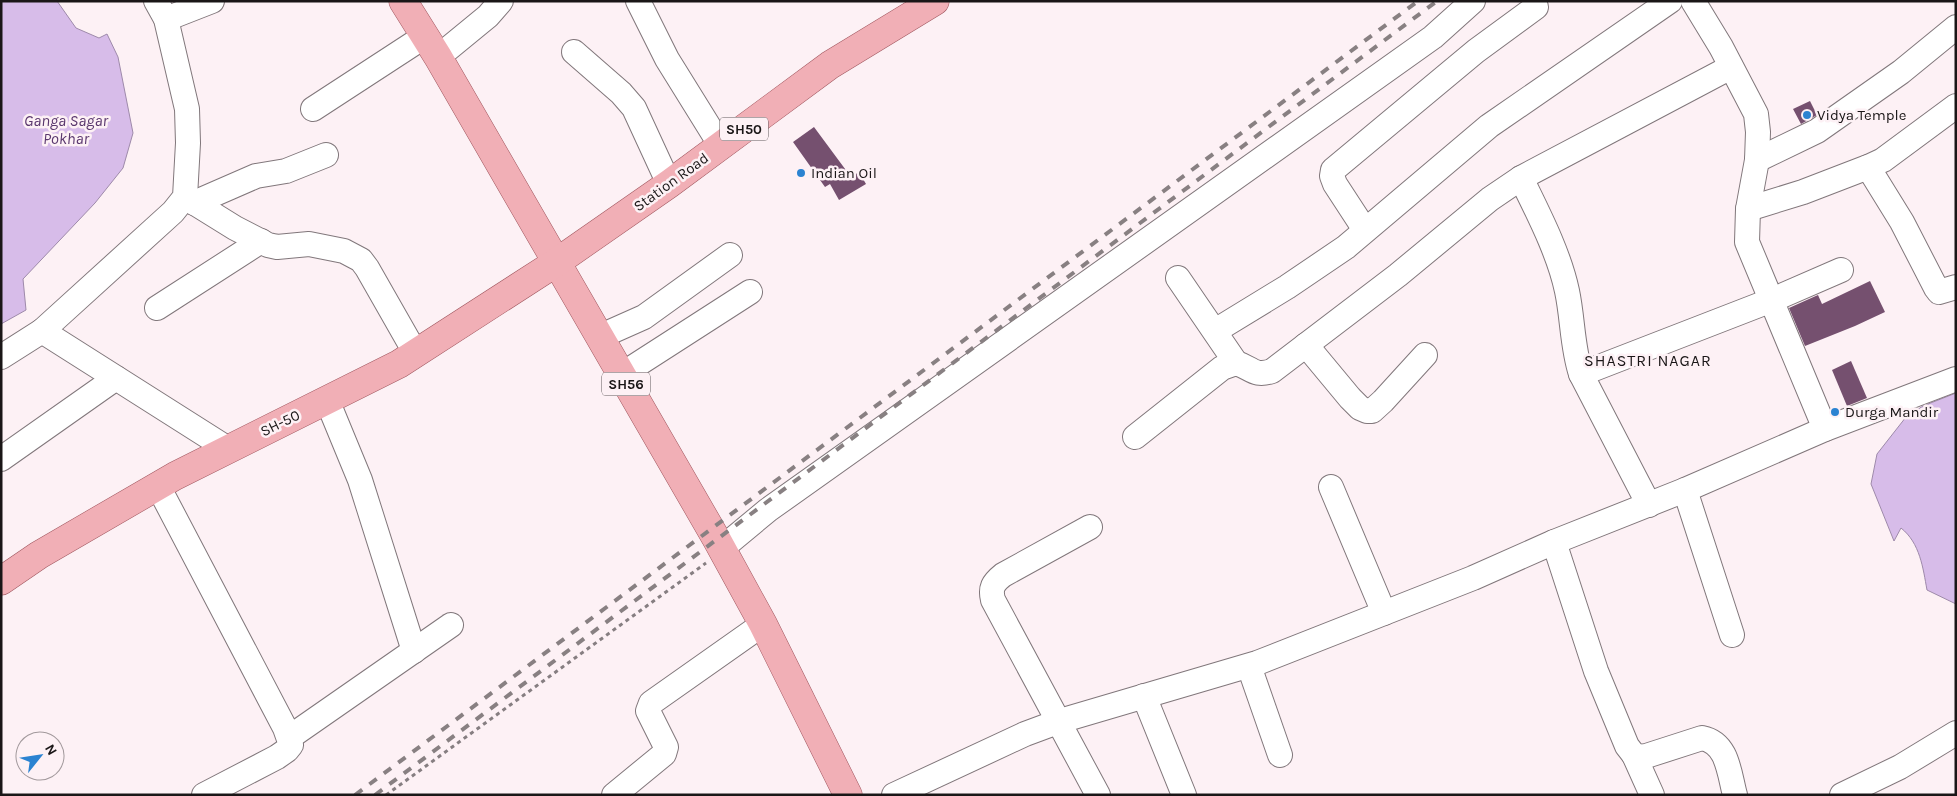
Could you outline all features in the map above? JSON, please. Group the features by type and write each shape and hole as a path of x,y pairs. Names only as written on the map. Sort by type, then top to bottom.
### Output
{"main road":[{"path":"403,1 432,46 557,262"},
{"name":"Station Road","path":"557,262 669,184 830,65 936,1"},
{"name":"SH56","path":"557,262 763,624 848,795"},
{"name":"SH-50","path":"1,582 39,556 158,486 399,364 557,262"}],"street":[{"path":"189,200 187,109 161,10 212,1"},
{"path":"313,109 488,16 501,1"},
{"path":"638,1 667,59 721,146"},
{"path":"721,549 768,510 1433,37 1473,1"},
{"path":"1215,332 1287,287 1346,246 1481,132 1670,1"},
{"path":"1693,1 1721,47 1756,114 1758,132 1757,160 1748,209 1746,242 1825,429"},
{"path":"1365,230 1335,184 1332,176 1333,170 1476,51 1536,7"},
{"path":"1757,160 1818,131 1900,72 1956,28"},
{"path":"574,52 621,92 634,108 669,184"},
{"path":"1178,278 1236,363 1245,366 1254,373 1262,374 1272,371 1398,275 1490,199 1521,178 1731,67"},
{"path":"1748,209 1803,192 1883,160 1956,106"},
{"path":"1,357 42,331 173,212 189,200 256,176 286,171 326,155"},
{"path":"1868,167 1902,222 1936,288 1939,292 1944,292 1956,287"},
{"path":"1521,178 1548,236 1566,289 1575,356 1580,374 1649,505"},
{"path":"189,200 261,242 277,248 308,244 344,251 361,260 416,354"},
{"path":"157,308 261,242"},
{"path":"599,337 644,317 730,255"},
{"path":"1580,374 1772,300 1841,270"},
{"path":"621,375 750,292"},
{"path":"42,331 228,449"},
{"path":"1306,345 1360,408 1367,412 1372,411 1383,401 1425,355"},
{"path":"1135,437 1164,412 1222,368 1236,363"},
{"path":"1,459 116,378"},
{"path":"894,795 1025,734 1060,721 1249,666 1473,578 1554,542 1685,490 1825,429 1956,379"},
{"path":"327,400 360,480 414,651"},
{"path":"158,486 290,737 291,745 277,757 204,795"},
{"path":"1332,487 1384,613"},
{"path":"1685,490 1732,635"},
{"path":"1090,527 1003,575 994,582 991,590 993,600 1060,721 1098,795"},
{"path":"1554,542 1596,671 1627,746 1634,755 1652,795"},
{"path":"614,795 626,783 655,763 664,754 666,747 648,711 651,703 763,624"},
{"path":"290,737 451,625"},
{"path":"1249,666 1280,755"},
{"path":"1144,696 1184,795"},
{"path":"1842,795 1900,767 1956,733"},
{"path":"1634,755 1643,757 1702,738 1709,740 1721,749 1735,795"}],"path":[{"path":"386,795 694,572 721,549"}],"water":[{"name":"Ganga Sagar Pokhar","path":"1,1 57,1 76,28 99,38 107,34 118,57 133,133 123,168 95,203 23,279 26,310 1,324"},
{"path":"1956,393 1956,604 1927,590 1917,548 1901,528 1894,541 1871,484 1877,454 1906,417 1923,406"}],"building":[{"name":"Vidya Temple","path":"1810,101 1817,115 1801,124 1793,109"},
{"path":"814,127 851,177 859,172 866,184 839,200 830,184 825,187 793,142"},
{"path":"1870,281 1885,312 1805,346 1789,308 1818,295 1822,304"},
{"path":"1851,361 1867,398 1847,406 1832,370"}],"railway":[{"path":"355,795 1418,1"},
{"path":"375,795 1437,1"}],"place":[{"name":"Vidya Temple","path":"1807,115"},
{"name":"Indian Oil","path":"801,173"},
{"name":"Durga Mandir","path":"1835,412"}],"district":[{"name":"SHASTRI NAGAR","path":"1648,360"}]}
